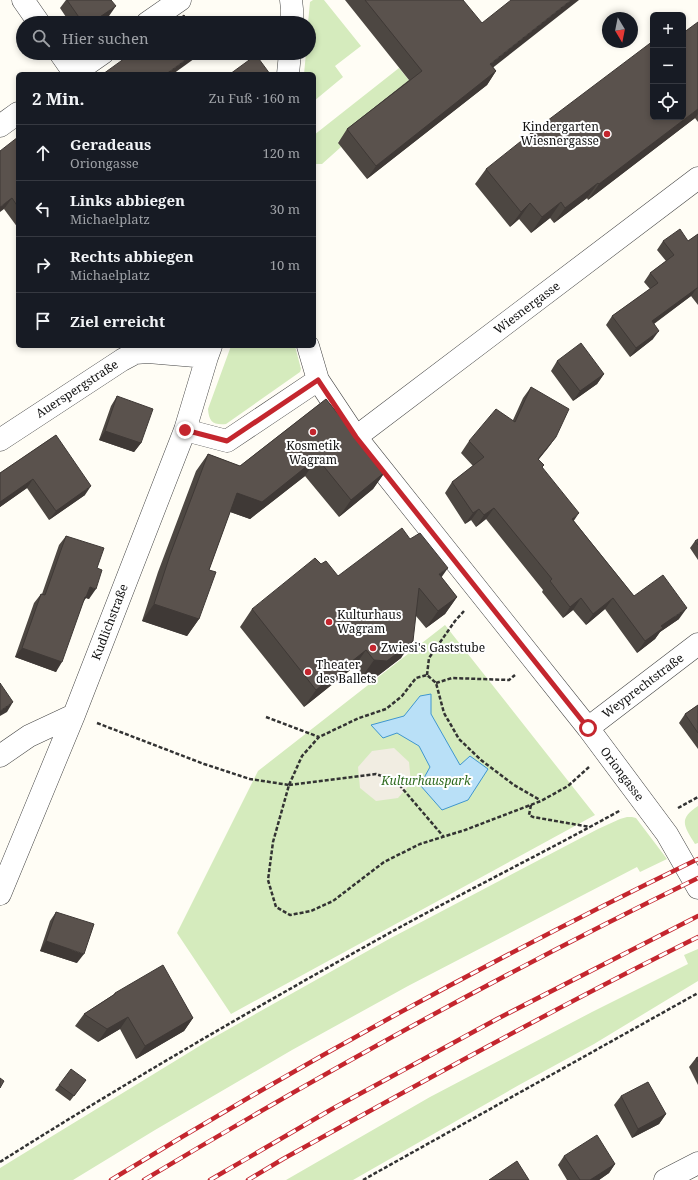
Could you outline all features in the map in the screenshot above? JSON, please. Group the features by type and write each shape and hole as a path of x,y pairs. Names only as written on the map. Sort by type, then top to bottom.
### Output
{"street":[{"path":"23,0 34,16"},
{"path":"157,16 180,0"},
{"path":"291,0 292,16"},
{"path":"65,60 73,72"},
{"path":"77,72 93,60"},
{"path":"288,72 289,60"},
{"path":"0,126 16,114"},
{"name":"Wiesnergasse","path":"356,437 698,178"},
{"name":"Oriongasse","path":"309,348 318,380 356,437 607,753 667,834 698,888"},
{"name":"Kudlichstraße","path":"0,894 74,715 185,430 209,351"},
{"name":"Auerspergstraße","path":"0,440 135,353 209,351"},
{"path":"185,430 227,441 318,380"},
{"name":"Weyprechtstraße","path":"588,728 698,644"},
{"path":"0,756 29,736 74,715"},
{"path":"665,1180 698,1163"}],"path":[{"path":"427,675 429,658 455,621 480,594"},
{"path":"436,683 452,678 509,680 534,661"},
{"path":"427,675 436,683 444,713 459,738 486,764 514,785 541,801"},
{"path":"427,675 416,678 402,696 386,709 359,718 319,737 302,756 289,785 273,842 268,880 276,907 290,915 311,911 333,901 384,862 420,844 465,830 541,801 568,786 607,753"},
{"path":"74,715 204,764 250,779 289,785 376,774 396,781 443,836"},
{"path":"266,717 319,737"},
{"path":"0,1162 236,1020 393,931 641,799"},
{"path":"531,804 529,815 533,817 590,827"},
{"path":"363,1180 698,993"}],"green space":[{"path":"313,0 324,0 361,46 335,66 343,77 316,99 316,72 304,72 305,60 316,60 316,16 309,16 310,2"},
{"path":"399,68 412,84 338,142 341,147 322,164 316,164 316,133"},
{"path":"230,348 296,348 301,369 300,372 226,424 212,422 209,417 208,409"},
{"name":"Kulturhauspark","path":"445,625 595,815 231,1014 177,933 258,771"},
{"path":"698,806 698,843 695,844 686,827 685,819"},
{"path":"627,817 636,818 667,859 640,872 637,867 408,986 292,1050 73,1180 0,1180 0,1168 211,1039 389,939 598,829"},
{"path":"698,949 698,981 594,1044 353,1180 286,1180 430,1097 592,1012 688,964 684,955"}],"shaded area":[{"path":"394,748 409,762 411,783 398,798 376,801 360,788 358,767 372,751"}],"water":[{"path":"431,694 431,714 460,765 470,756 488,769 468,800 442,810 420,785 430,767 419,746 397,733 383,738 371,725 404,716 420,696"}],"building":[{"path":"67,0 111,0 116,6 101,16 78,16"},
{"path":"365,0 463,0 482,23 511,0 571,0 490,64 496,71 376,166 347,129 422,71"},
{"name":"Kindergarten Wiesnergasse","path":"698,22 698,109 686,118 686,48 686,31"},
{"name":"Kindergarten Wiesnergasse","path":"650,43 650,120 683,120 565,208 561,202 542,217 530,203 521,212 486,169"},
{"path":"122,60 185,60 169,72 106,72"},
{"path":"249,60 260,60 269,72 233,72"},
{"path":"16,139 16,204 12,198 0,207 0,151"},
{"path":"680,229 688,241 698,234 698,288 652,321 659,331 636,348 612,316 658,283 650,273 674,255 663,241"},
{"path":"581,343 604,374 580,391 557,361"},
{"path":"531,387 569,409 556,437 538,459 544,465 542,467 579,513 572,519 634,596 663,575 687,608 661,626 663,628 645,641 613,598 593,614 581,598 570,607 550,581 552,579 494,508 484,515 479,509 473,513 452,482 484,457 469,441 496,409 515,422"},
{"path":"117,396 153,409 141,443 105,431"},
{"path":"326,399 385,472 351,500 317,458 262,502 237,493 209,570 216,572 199,619 154,604 170,555 208,454 240,466"},
{"path":"56,435 91,486 56,511 33,479 0,502 0,473"},
{"name":"Kulturhaus Wagram","path":"402,528 410,539 420,533 448,568 439,574 457,597 438,611 419,588 413,641 387,661 374,660 366,650 316,690 252,609 315,558 321,564 326,561 338,576"},
{"path":"66,536 104,548 97,568 102,570 96,589 90,587 85,597 62,662 22,648 41,594 45,595"},
{"path":"0,683 13,702 0,711"},
{"path":"698,705 698,733 685,714"},
{"path":"56,912 94,924 84,954 46,941"},
{"path":"163,965 193,1018 145,1046 128,1017 107,1029 84,1014 115,993"},
{"path":"71,1069 86,1080 74,1096 59,1085"},
{"path":"0,1078 4,1081 0,1088"},
{"path":"648,1082 666,1114 638,1129 621,1096"},
{"path":"597,1135 615,1164 590,1180 580,1180 564,1156"},
{"path":"517,1161 529,1180 489,1180"}],"railway":[{"path":"111,1180 255,1094 474,972 698,859"},
{"path":"144,1180 280,1100 418,1023 557,949 698,878"},
{"path":"210,1180 332,1109 497,1019 698,916"},
{"path":"248,1180 283,1159 489,1046 698,937"}],"place":[{"name":"Kindergarten Wiesnergasse","path":"607,134"},
{"name":"Kosmetik Wagram","path":"313,432"},
{"name":"Kulturhaus Wagram","path":"329,622"},
{"name":"Zwiesi's Gaststube","path":"373,648"},
{"name":"Theater des Ballets","path":"308,672"}],"route":[{"path":"185,430 227,441 318,380 356,437 588,728"}]}
